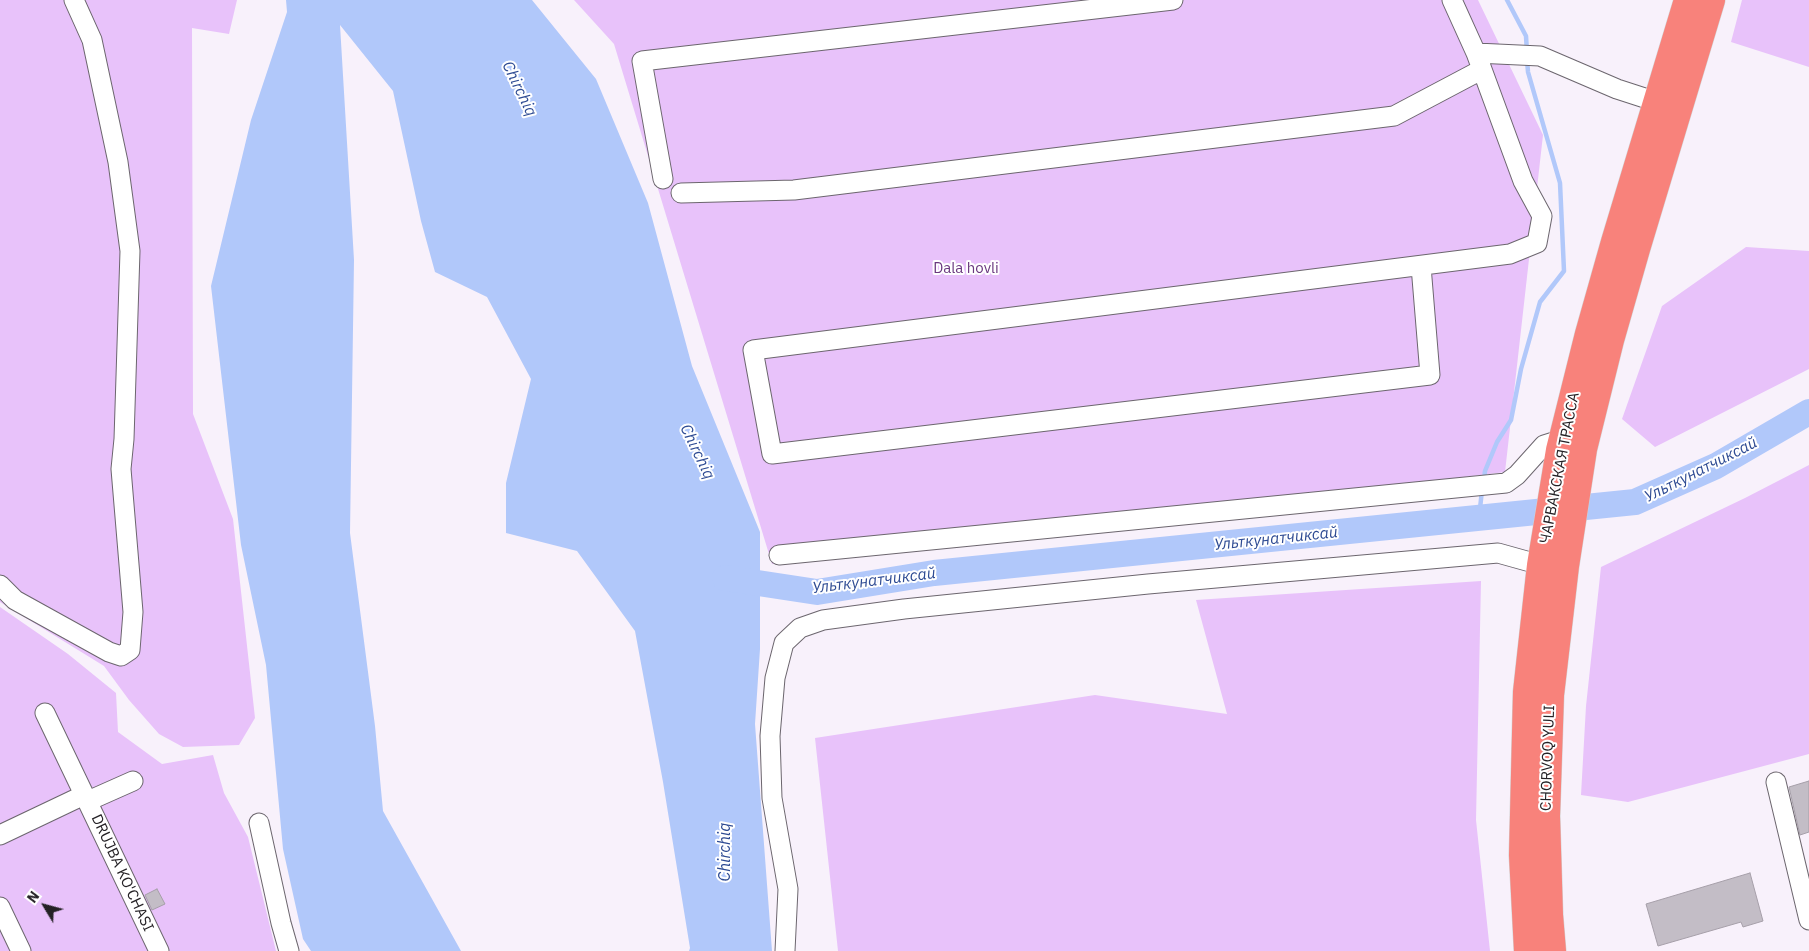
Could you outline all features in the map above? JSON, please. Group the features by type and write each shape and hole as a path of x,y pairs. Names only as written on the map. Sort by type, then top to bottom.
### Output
{"highway":[{"name":"ЧАРВАКСКАЯ ТРАССА","path":"1528,951 1523,855 1527,692 1553,566 1569,446 1589,334 1688,0"},
{"name":"ЧАРВАКСКАЯ ТРАССА","path":"1569,446 1610,340 1711,0"},
{"name":"CHORVOQ YULI","path":"1552,951 1546,856 1553,566"}],"street":[{"path":"0,585 15,600 109,652 121,656 130,650 133,612 121,469 124,439 130,251 118,162 92,40 74,0"},
{"path":"663,179 642,61 1173,0"},
{"path":"1421,266 1430,375 772,454 753,350 1510,254 1537,243 1542,216 1523,181 1479,61 1452,0"},
{"path":"681,192 794,190 1394,116 1479,61 1540,56 1617,89 1657,102"},
{"path":"779,555 1506,482 1517,476 1544,445 1569,446"},
{"path":"785,951 788,889 772,798 770,736 775,678 784,643 800,628 823,620 904,609 1148,584 1498,553 1553,566"},
{"name":"DRUJBA KO'CHASI","path":"45,713 159,951"},
{"path":"0,835 86,798 133,781"},
{"path":"1776,782 1809,920"},
{"path":"259,823 281,923 290,951"},
{"path":"0,907 21,951"}],"green space":[{"path":"0,0 237,0 229,34 192,28 193,414 233,519 255,718 239,745 183,747 159,734 129,700 104,666 0,602"},
{"name":"Dala hovli","path":"574,0 1478,0 1543,135 1505,472 772,564 614,44"},
{"path":"1742,0 1809,0 1809,67 1731,42"},
{"path":"1746,247 1809,251 1809,369 1655,447 1622,419 1662,306"},
{"path":"1809,465 1809,754 1628,802 1581,795 1586,706 1601,567"},
{"path":"1481,581 1476,820 1490,951 838,951 815,738 1095,695 1227,714 1196,600"},
{"path":"0,607 68,654 116,693 118,732 162,764 213,755 224,793 248,837 276,951 0,951"}],"water":[{"name":"Chirchiq","path":"286,0 532,0 596,79 648,203 692,366 760,532 760,649 755,724 772,951 689,951 663,782 635,631 577,551 506,533 506,483 531,379 487,297 435,272 421,221 393,91 340,25 354,260 350,533 375,726 383,811 461,951 311,951 303,939 283,849 266,665 241,545 211,286 251,120 287,12"}],"building":[{"path":"1809,781 1809,832 1800,835 1789,787"},
{"path":"1750,873 1763,921 1743,927 1741,922 1658,946 1646,904"},
{"path":"157,889 165,904 152,910 145,895"}],"waterway":[{"path":"1507,0 1526,36 1527,52"},
{"path":"1484,479 1485,471 1497,442 1511,420 1521,369 1540,302 1564,271 1560,183 1528,72 1527,60"},
{"name":"Ульткунатчиксай","path":"725,578 817,592 934,573 1635,502 1716,466 1809,412"},
{"path":"1479,518 1482,490"}]}
